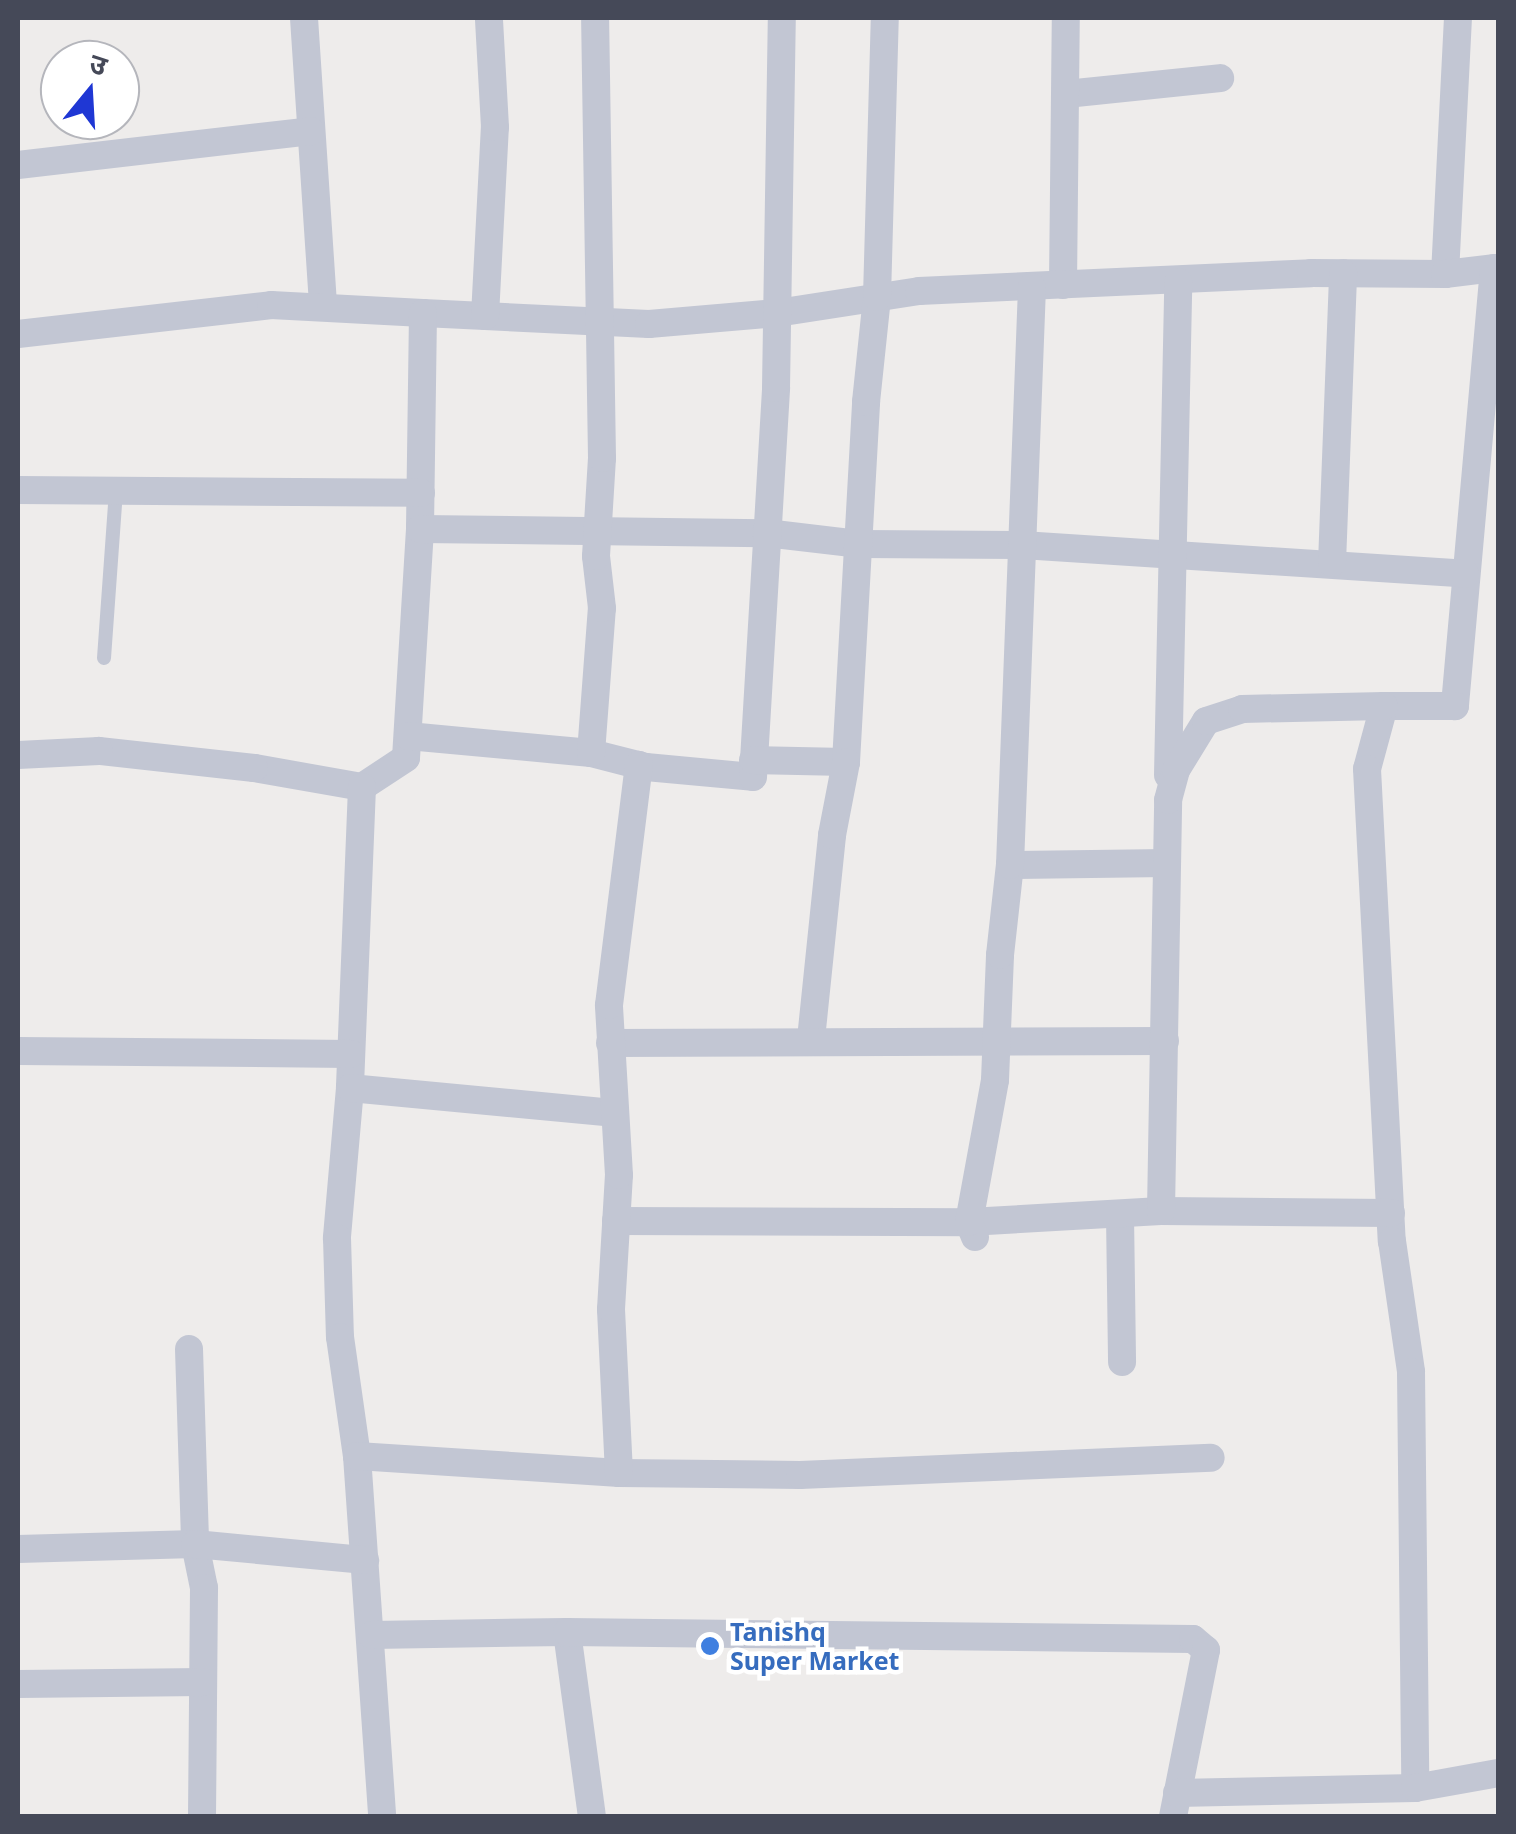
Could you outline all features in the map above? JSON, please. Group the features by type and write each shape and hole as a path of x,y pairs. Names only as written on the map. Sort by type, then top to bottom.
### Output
{"street":[{"path":"304,18 323,305"},
{"path":"485,316 495,127 490,18"},
{"path":"592,752 602,608 597,529 602,458 595,18"},
{"path":"408,736 592,752 638,765 753,776 777,313 782,18"},
{"path":"811,1039 832,835 846,762 877,297 885,18"},
{"path":"1064,284 1066,18"},
{"path":"1445,274 1458,18"},
{"path":"1066,94 1220,78"},
{"path":"18,165 311,131"},
{"path":"18,334 92,328 167,314 323,305 649,324 777,313 918,291 1343,273 1445,274 1496,268 1454,706 1242,709 1206,721 1176,770 1168,800"},
{"path":"1332,563 1343,273"},
{"path":"1161,1212 1178,282"},
{"path":"973,1231 995,1080 1010,865 1032,287"},
{"path":"18,755 100,751 254,768 362,787 406,758 420,529 423,313"},
{"path":"18,490 420,493"},
{"path":"420,529 766,533 860,544 1022,545 1465,574"},
{"path":"1384,706 1367,769 1391,1213 1411,1372 1415,1788"},
{"path":"754,760 846,762"},
{"path":"619,1472 611,1309 619,1175 608,1005 638,765"},
{"path":"362,787 350,1088 337,1238 340,1337 357,1456 382,1816"},
{"path":"1010,865 1167,863"},
{"path":"610,1044 811,1039 1165,1041"},
{"path":"18,1051 351,1054"},
{"path":"350,1088 614,1113"},
{"path":"616,1221 973,1231 1161,1212 1391,1213"},
{"path":"1120,1215 1122,1362"},
{"path":"190,1350 194,1544 204,1588 202,1816"},
{"path":"357,1456 619,1472 800,1475 1211,1458"},
{"path":"18,1548 194,1544 366,1560"},
{"path":"372,1635 567,1632 1193,1639 1206,1650 1175,1804 1415,1788 1498,1773"},
{"path":"567,1632 592,1816"},
{"path":"18,1684 203,1682"}],"lane":[{"path":"104,658 116,491"}],"place":[{"name":"Tanishq Super Market","path":"710,1646"}]}
